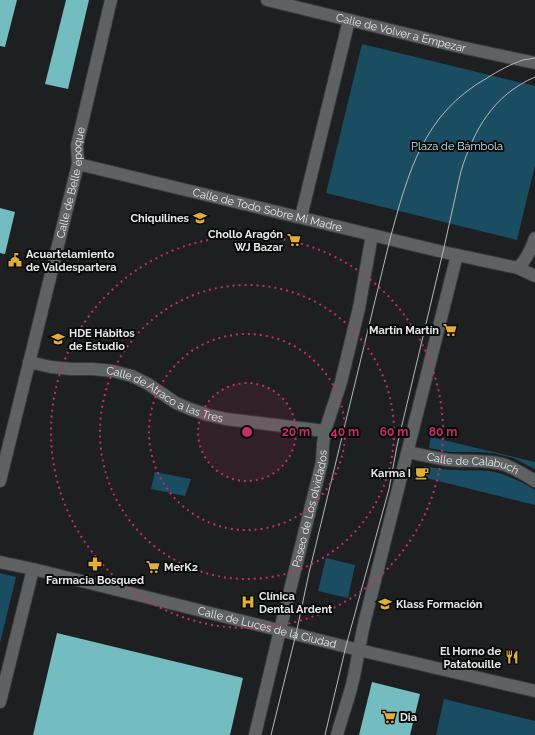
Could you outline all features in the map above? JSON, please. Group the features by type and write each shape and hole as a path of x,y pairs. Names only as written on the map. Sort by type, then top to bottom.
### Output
{"street":[{"name":"Calle de Belle époque","path":"0,481 78,164 76,145 111,0"},
{"name":"Calle de Volver a Empezar","path":"267,0 535,63"},
{"path":"301,217 349,20"},
{"name":"Calle de Todo Sobre Mi Madre","path":"78,164 457,255"},
{"name":"Paseo de Los olvidados","path":"256,735 280,630 322,462 325,431 338,392 359,308 372,235"},
{"path":"518,268 525,261 535,238"},
{"path":"337,735 351,691 363,628 457,255 518,268 535,276"},
{"name":"Calle de Atraco a las Tres","path":"29,362 58,367 113,371 132,376 148,384 176,403 208,415 226,419 325,431"},
{"name":"Calle de Calabuch","path":"408,452 450,460 492,462 516,469 535,481"},
{"name":"Calle de Luces de la Ciudad","path":"0,562 359,650 535,691"},
{"path":"0,702 33,569"}],"green space":[{"name":"Plaza de Bámbola","path":"362,44 535,86 535,165 517,240 326,193"},
{"path":"431,437 535,462 535,469 513,458 493,453 450,452 429,448"},
{"path":"425,466 448,470 489,471 507,476 535,490 535,505 422,477"},
{"path":"155,472 191,479 185,496 151,489"},
{"path":"326,558 355,565 348,598 318,591"},
{"path":"0,573 16,577 0,643"},
{"path":"444,699 535,721 535,735 436,735"}],"building":[{"path":"0,0 17,0 5,47 0,46"},
{"path":"66,0 89,0 68,89 45,84"},
{"path":"0,208 15,212 5,254 0,253"},
{"path":"57,633 243,678 230,735 33,735"},
{"name":"Dia","path":"372,682 420,694 410,735 359,735"}],"tram line":[{"path":"271,735 390,239 412,169 421,147 433,127 447,109 465,93 487,78 523,60 535,58"},
{"path":"325,735 346,646 389,489 397,446 461,171 472,142 487,115 508,94 520,85 535,77"}],"place":[{"name":"Chiquilines","path":"200,218"},
{"name":"Chollo Aragón WJ Bazar","path":"294,240"},
{"name":"Acuartelamiento de Valdespartera","path":"15,260"},
{"name":"Martín Martín","path":"450,330"},
{"name":"HDE Hábitos de Estudio","path":"58,339"},
{"name":"Karma I","path":"422,473"},
{"name":"Farmacia Bosqued","path":"95,564"},
{"name":"MerK2","path":"153,567"},
{"name":"Clínica Dental Ardent","path":"248,602"},
{"name":"Klass Formación","path":"385,604"},
{"name":"El Horno de Patatouille","path":"512,657"},
{"name":"Dia","path":"389,717"}]}
